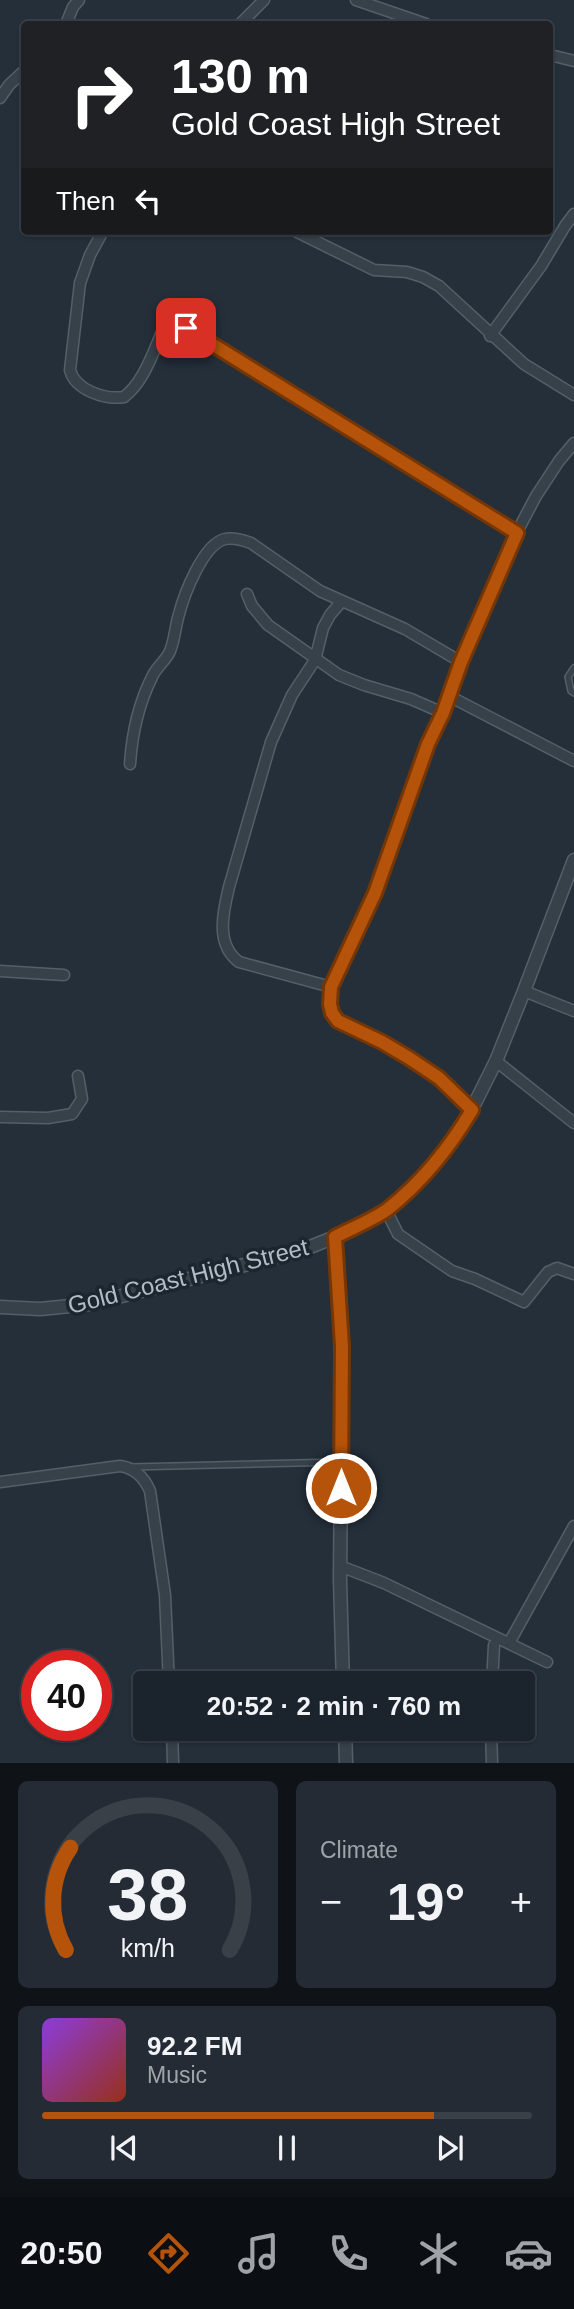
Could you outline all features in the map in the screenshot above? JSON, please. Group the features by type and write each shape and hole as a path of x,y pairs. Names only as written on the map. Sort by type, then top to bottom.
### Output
{"street":[{"path":"68,21 79,0"},
{"path":"243,21 264,0"},
{"path":"356,0 411,21"},
{"path":"553,56 574,61"},
{"path":"0,98 21,74"},
{"path":"490,336 541,266 574,214"},
{"path":"101,235 80,283 70,370 74,382 85,389 107,396 124,397 141,376 163,330 186,328 517,533"},
{"path":"303,235 374,270 407,272 439,286 490,336 524,364 574,395"},
{"path":"472,1110 439,1078 409,1058 338,1021 330,1004 331,987 375,893 428,744 517,533 542,487 574,443"},
{"path":"130,764 132,734 139,708 153,673 168,655 186,595 202,560 215,544 229,538 251,543 320,591 405,629 461,662"},
{"path":"247,594 252,606 268,625 339,676 411,699 443,713"},
{"path":"331,987 239,962 231,956 225,944 222,928 229,887 249,825 267,754 292,695 315,660 330,615 341,602"},
{"path":"449,696 574,761"},
{"name":"Gold Coast High Street","path":"0,1307 40,1309 90,1304 300,1251 335,1237 386,1210 441,1156 472,1110 496,1061 574,860"},
{"path":"0,971 64,975"},
{"path":"524,991 574,1011"},
{"path":"496,1061 574,1123"},
{"path":"0,1117 48,1118 72,1114 82,1099 78,1076"},
{"path":"386,1210 398,1234 452,1271 524,1302 548,1272 557,1268 574,1274"},
{"path":"335,1237 342,1346 343,1671"},
{"path":"0,1482 120,1466 129,1467 145,1480 150,1491 165,1595 169,1671"},
{"path":"509,1643 574,1526"},
{"path":"341,1566 384,1583 547,1661"},
{"path":"493,1671 495,1645"},
{"path":"172,1741 173,1763"},
{"path":"345,1741 346,1763"},
{"path":"491,1741 492,1763"}],"lane":[{"path":"574,668 568,677 570,691 574,693"},
{"path":"129,1467 341,1462"}],"route":[{"path":"186,328 517,533 428,744 375,893 331,987 330,1004 338,1021 409,1058 439,1078 472,1110 441,1156 418,1181 386,1210 335,1237 342,1346 341,1488"}]}
